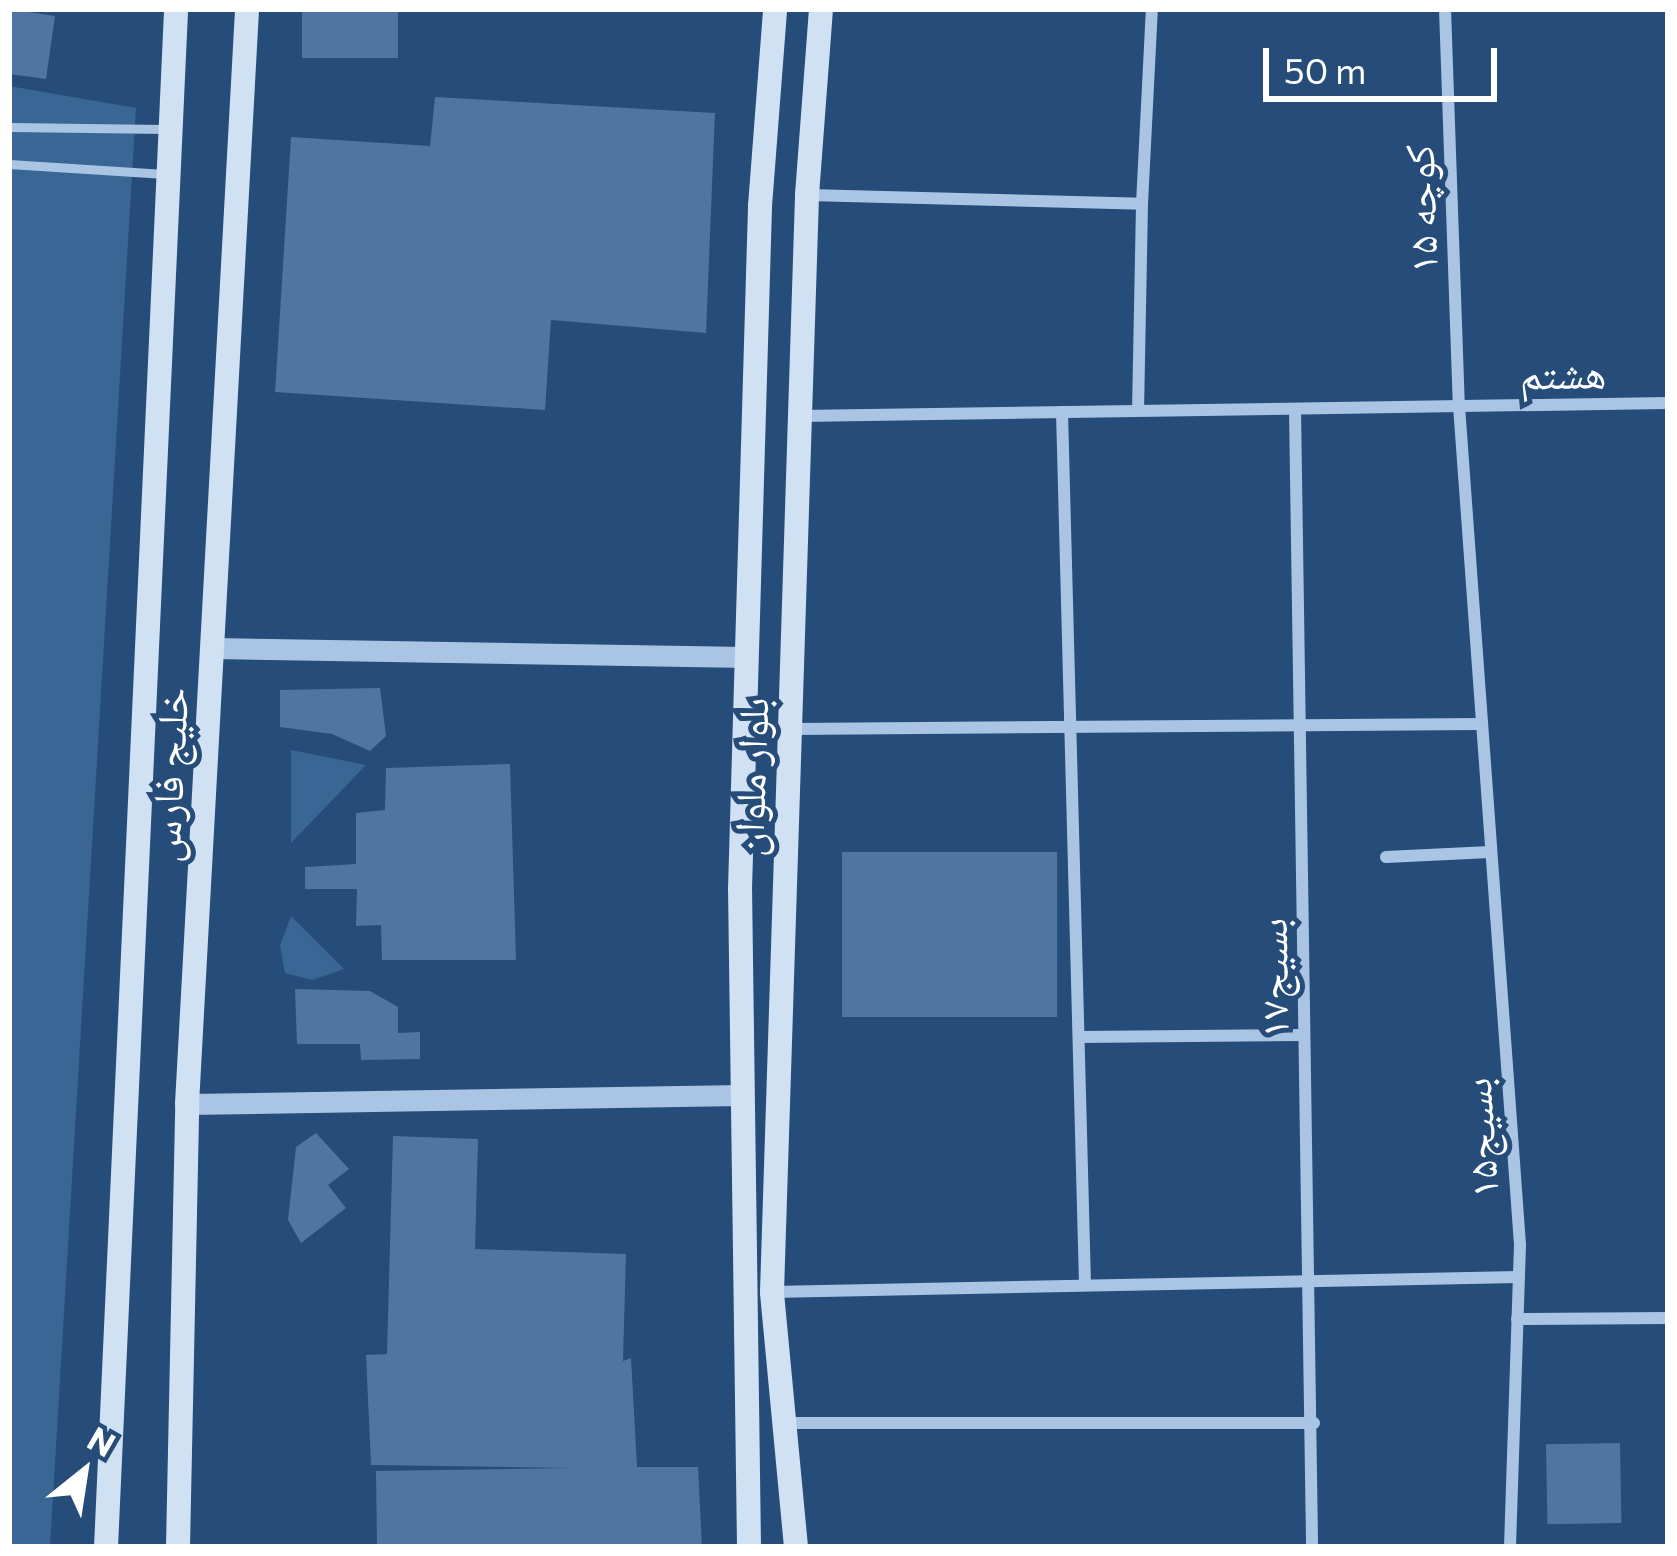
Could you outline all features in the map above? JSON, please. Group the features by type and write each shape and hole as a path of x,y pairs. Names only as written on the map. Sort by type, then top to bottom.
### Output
{"main road":[{"name":"خلیج فارس","path":"106,1547 176,9"},
{"name":"خلیج فارس","path":"178,1547 187,1104 247,9"},
{"name":"بلوار ملوان","path":"749,1547 742,787 760,206 775,9"},
{"name":"بلوار ملوان","path":"796,1547 780,1423 772,1292 807,195 820,9"},
{"path":"742,787 788,790"}],"street":[{"path":"1138,410 1152,9"},
{"name":"کوچه ۱۵","path":"1445,9 1459,406 1480,724"},
{"path":"807,195 1142,203"},
{"name":"هشتم","path":"799,416 1668,403"},
{"name":"بسیج۱۷","path":"1295,409 1314,1423 1312,1547"},
{"path":"1063,412 1085,1284"},
{"path":"213,648 746,657"},
{"path":"790,729 1480,724"},
{"name":"بسیج۱۵","path":"1480,724 1519,1277 1510,1547"},
{"path":"1386,857 1490,852"},
{"path":"1079,1037 1304,1035"},
{"path":"187,1104 742,1095"},
{"path":"772,1292 1519,1277"},
{"path":"1516,1318 1668,1318"},
{"path":"780,1423 1314,1423"}],"lane":[{"path":"9,127 171,129"},
{"path":"9,164 169,174"}],"shaded area":[{"path":"9,86 136,108 50,1547 9,1547"},
{"path":"291,750 366,765 291,843"},
{"path":"291,916 344,969 312,980 285,973 280,946"}],"building":[{"path":"9,9 55,16 46,79 9,74"},
{"path":"302,9 398,9 398,58 302,58"},
{"path":"435,97 715,113 706,333 551,320 545,410 275,392 291,137 430,146"},
{"path":"380,688 386,736 370,751 332,734 280,727 280,690"},
{"path":"510,764 516,960 382,960 381,925 356,926 357,889 305,889 305,867 356,864 356,813 385,810 386,768"},
{"path":"842,852 1057,852 1057,1017 842,1017"},
{"path":"295,989 370,991 398,1007 398,1033 420,1032 420,1059 361,1060 360,1044 297,1044"},
{"path":"316,1133 349,1169 328,1185 346,1208 301,1243 288,1220 296,1147"},
{"path":"393,1136 478,1139 475,1249 626,1254 623,1361 631,1358 637,1467 698,1467 702,1547 377,1547 376,1471 572,1468 371,1465 366,1355 387,1354"},
{"path":"1620,1443 1621,1523 1547,1524 1546,1444"}]}
